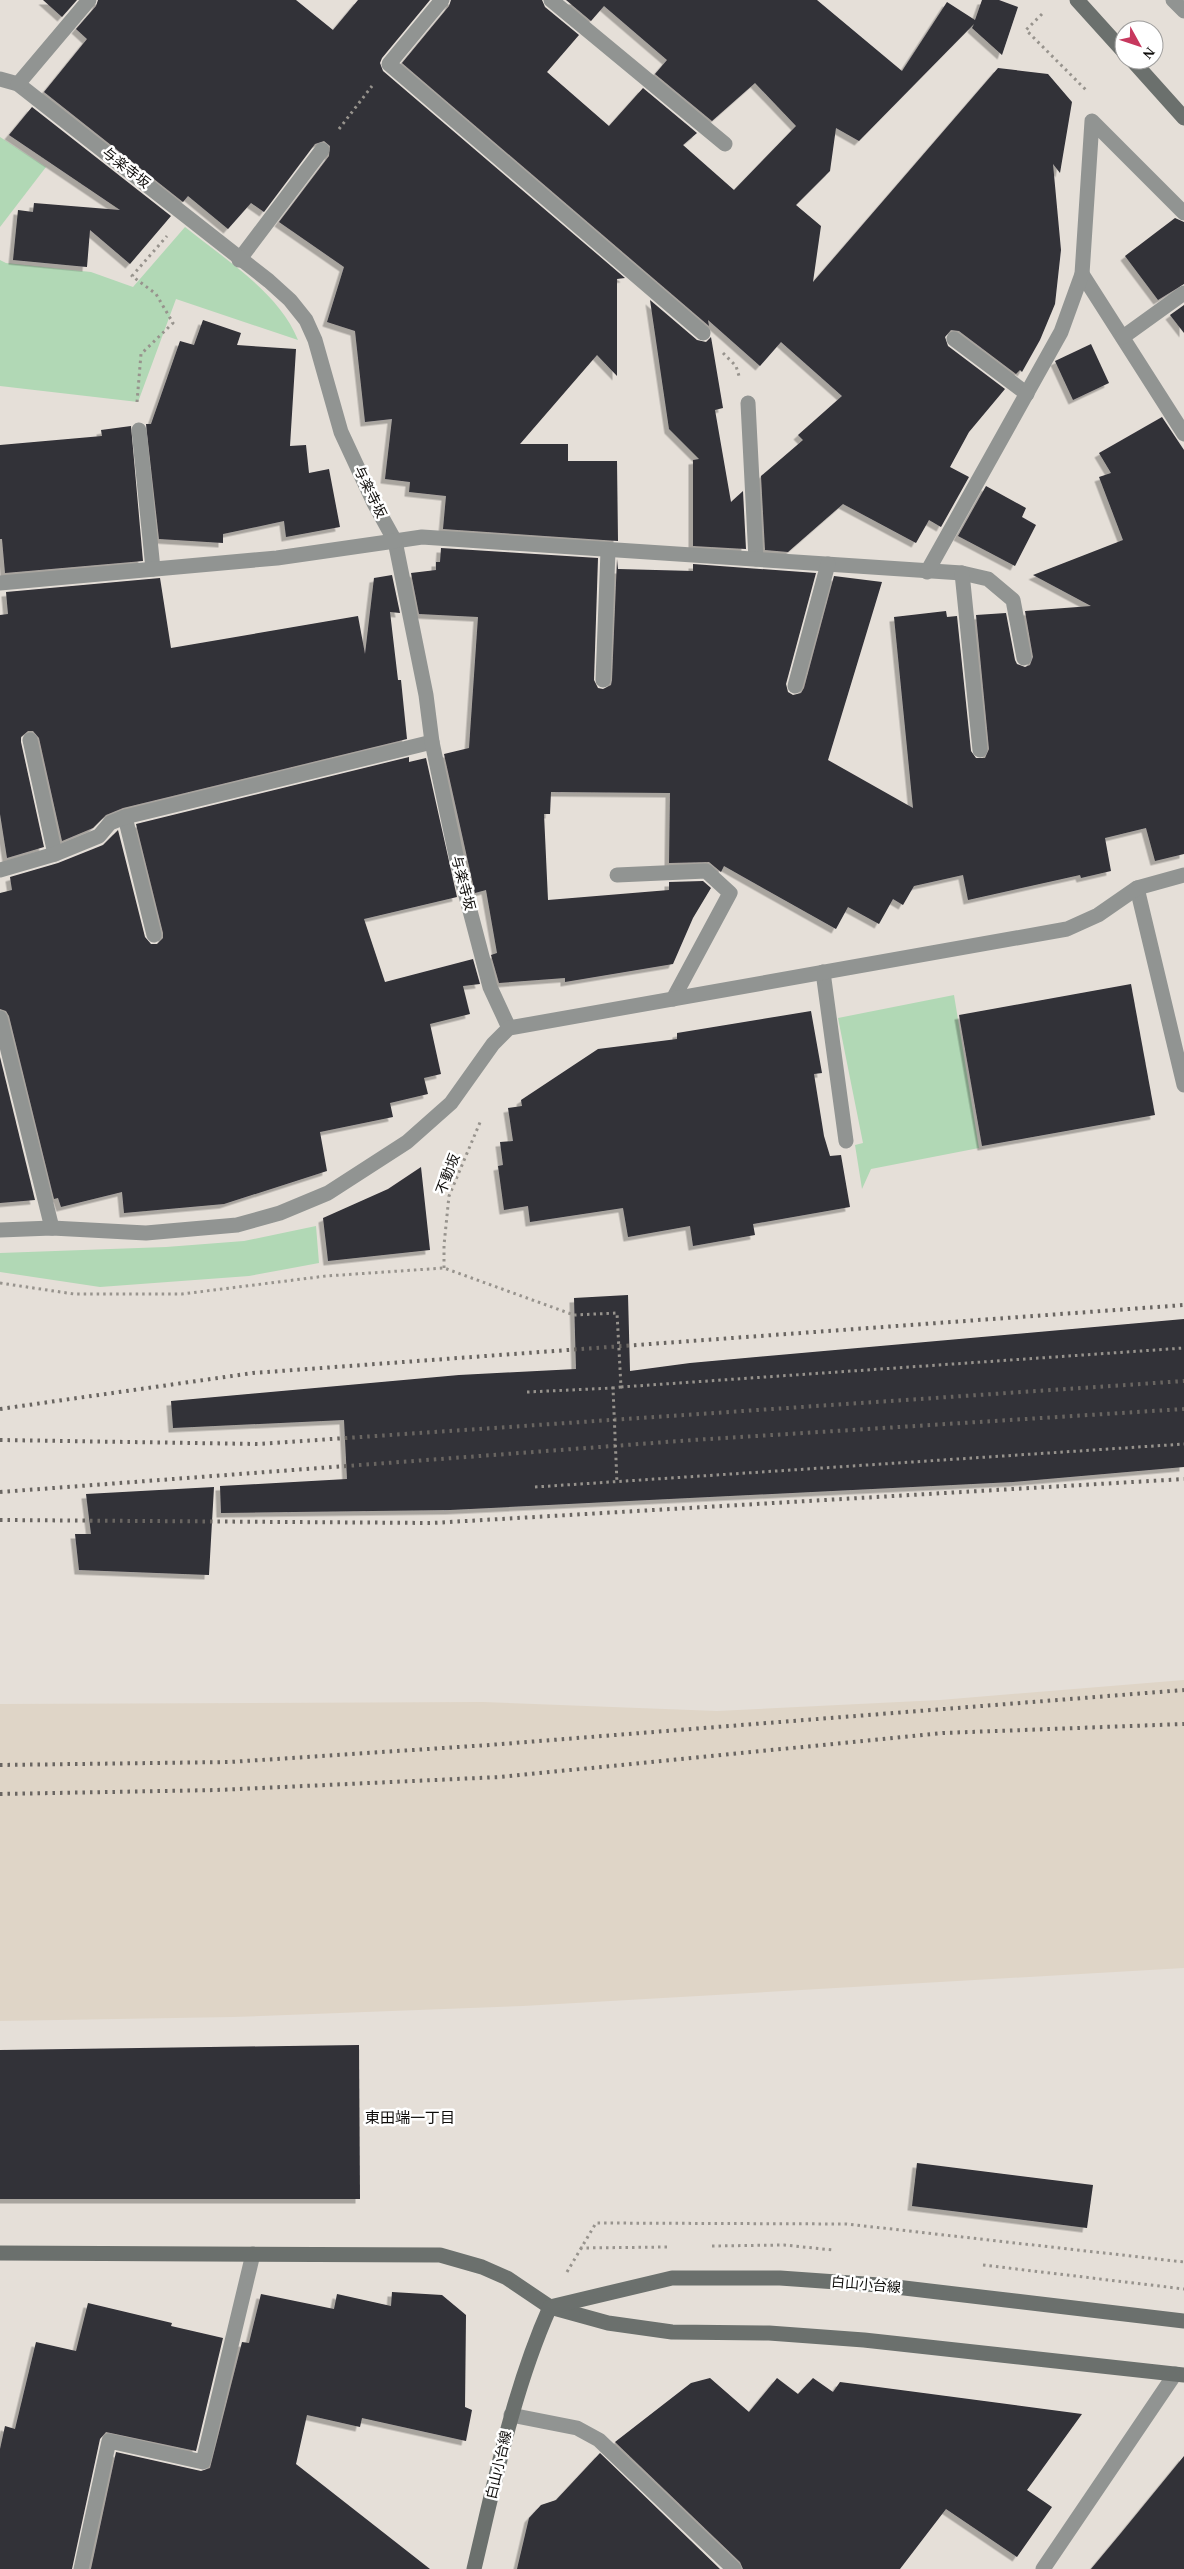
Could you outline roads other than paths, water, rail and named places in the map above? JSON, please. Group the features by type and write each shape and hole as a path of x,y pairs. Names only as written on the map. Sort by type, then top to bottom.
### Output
{"main road":[{"path":"1077,0 1114,41"},
{"path":"1141,70 1184,118"},
{"path":"0,2253 440,2255 482,2267 507,2278 550,2307 608,2323 672,2332 769,2333 864,2340 1180,2374"},
{"name":"白山小台線","path":"474,2569 511,2415 537,2336 550,2307 672,2278 780,2278 879,2285 1184,2321"}],"street":[{"path":"0,79 18,84 89,0"},
{"path":"442,0 389,64 703,333"},
{"path":"551,0 725,144"},
{"path":"1173,0 1184,11"},
{"name":"与楽寺坂","path":"18,84 186,215 290,300 306,320 315,340 341,432 374,503 395,541 426,695 432,742 458,865 490,987 509,1028"},
{"path":"927,572 1061,332 1082,274 1092,121 1184,214"},
{"path":"239,260 322,150"},
{"path":"1082,274 1184,434"},
{"path":"1122,337 1184,293"},
{"path":"954,339 1027,394"},
{"path":"748,403 756,559"},
{"path":"140,430 152,569"},
{"path":"0,583 277,558 422,537 962,573 988,578 1013,600 1024,658"},
{"path":"603,680 608,550"},
{"path":"795,686 828,564"},
{"path":"962,573 980,750"},
{"path":"30,740 55,854"},
{"path":"0,870 55,854 99,836 110,823 125,816 432,742"},
{"path":"125,816 154,935"},
{"path":"617,875 706,871 730,893 673,999"},
{"path":"0,1230 52,1228 146,1233 237,1224 280,1213 328,1193 408,1142 451,1103 493,1044 509,1028 1067,929 1098,915 1137,888 1184,875"},
{"path":"1137,888 1184,1085"},
{"path":"823,972 846,1141"},
{"path":"0,1018 52,1228"},
{"path":"81,2569 109,2441 203,2462 253,2254"},
{"path":"1043,2569 1180,2374"},
{"path":"511,2415 577,2428 599,2440 734,2569"}],"railway":[{"path":"0,1409 253,1373 1184,1305"},
{"path":"0,1440 258,1444 1184,1381"},
{"path":"0,1492 693,1440 1184,1409"},
{"path":"0,1520 432,1523 1184,1479"},
{"path":"0,1765 230,1762 489,1745 1184,1690"},
{"path":"0,1794 217,1790 500,1777 943,1733 1184,1724"}],"district":[{"name":"東田端一丁目","path":"410,2118"}]}
